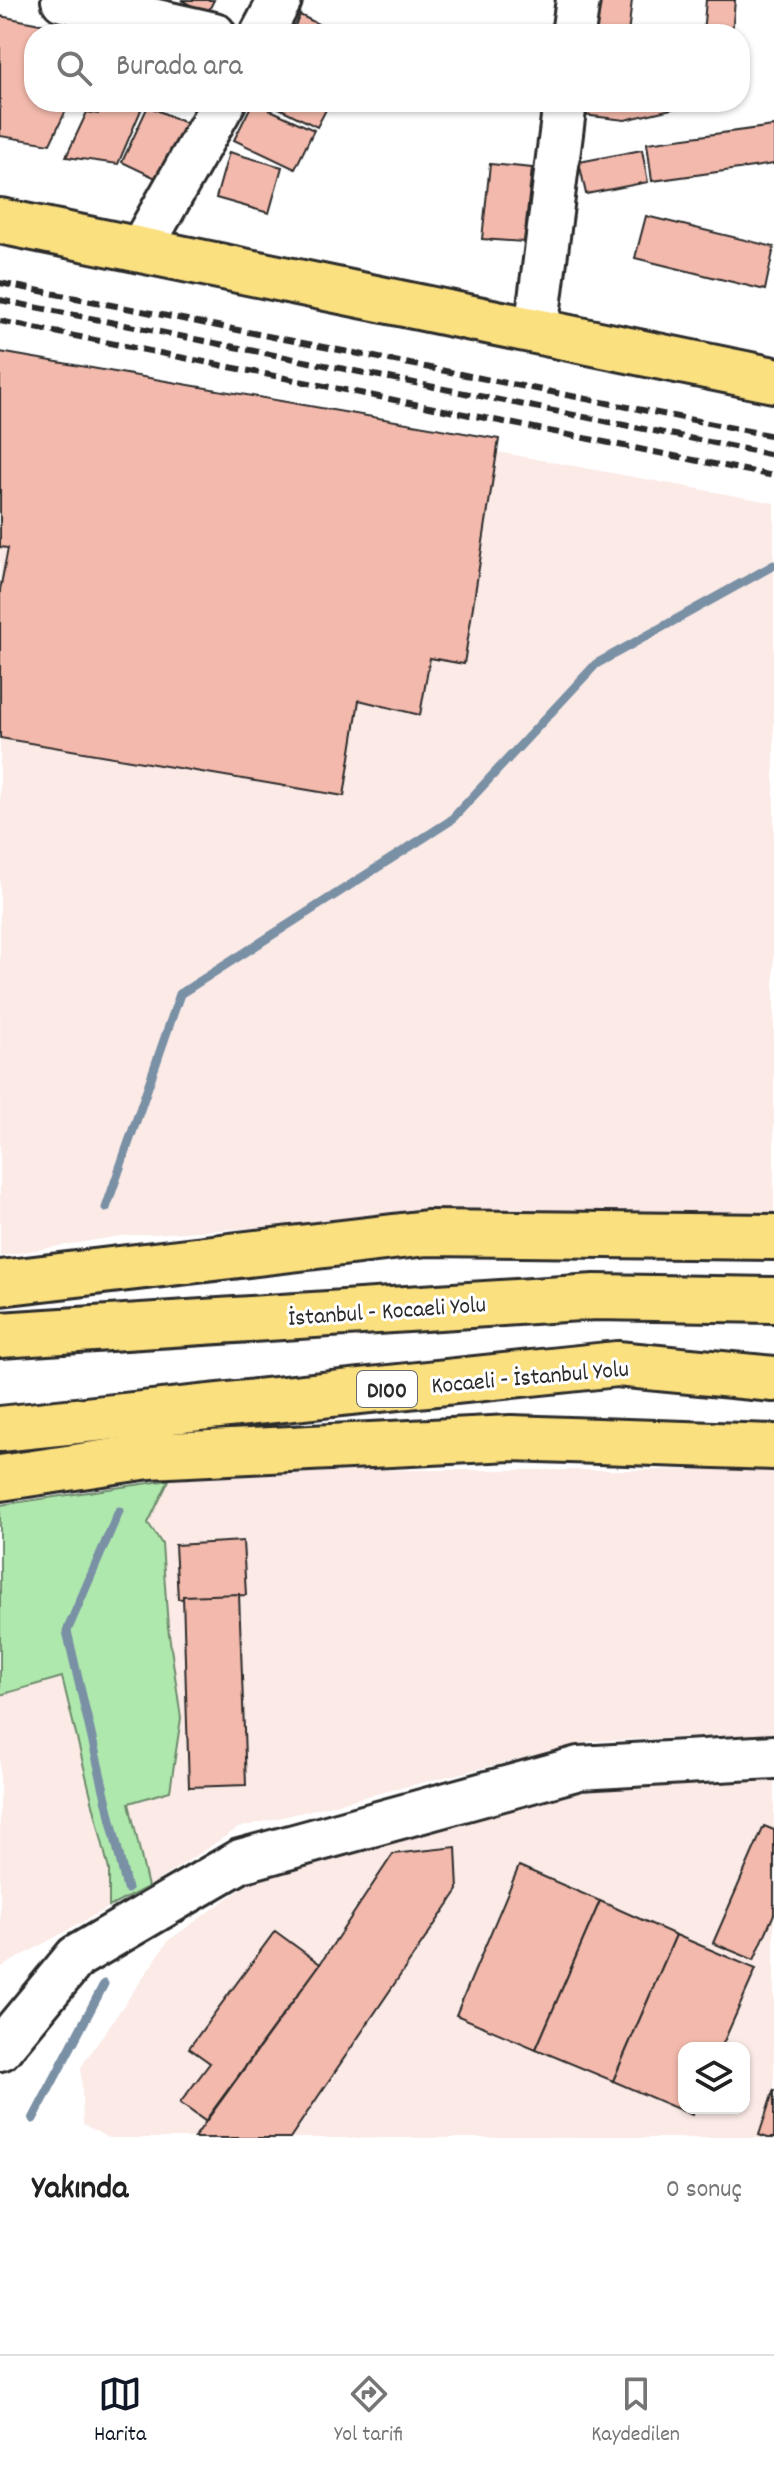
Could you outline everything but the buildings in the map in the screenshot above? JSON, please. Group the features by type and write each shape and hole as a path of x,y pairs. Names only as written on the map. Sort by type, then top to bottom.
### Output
{"main road":[{"path":"0,221 774,380"},
{"path":"0,1283 427,1233 774,1237"},
{"name":"İstanbul - Kocaeli Yolu","path":"0,1335 595,1297 774,1300"},
{"name":"Kocaeli - İstanbul Yolu","path":"0,1429 617,1364 774,1379"},
{"path":"0,1478 149,1456 511,1438 774,1447"}],"street":[{"path":"63,0 170,24"},
{"path":"267,24 280,0"},
{"path":"574,24 578,0"},
{"path":"140,250 218,112"},
{"path":"536,331 564,112"},
{"path":"0,2049 76,1957 240,1861 579,1768 774,1757"}],"shaded area":[{"path":"0,360 774,503 774,1225 526,1211 120,1236 0,1256"},
{"path":"371,1470 774,1470 774,1734 592,1741 238,1828 148,1887 93,1635 169,1480"},
{"path":"61,1676 109,1870 109,1907 0,1968 0,1695"},
{"path":"774,1778 774,2138 108,2138 83,2124 81,2067 169,1940 255,1879 582,1792"}],"green space":[{"path":"169,1480 148,1523 162,1544 168,1627 181,1718 170,1791 129,1803 148,1887 109,1907 109,1870 62,1677 0,1695 0,1505"}],"waterway":[{"path":"106,1208 180,994 450,821 596,664 774,565"},
{"path":"119,1511 67,1631 127,1889"},
{"path":"33,2119 104,1984"}],"railway":[{"path":"0,283 774,436"},
{"path":"0,300 774,455"},
{"path":"0,321 774,476"}]}
